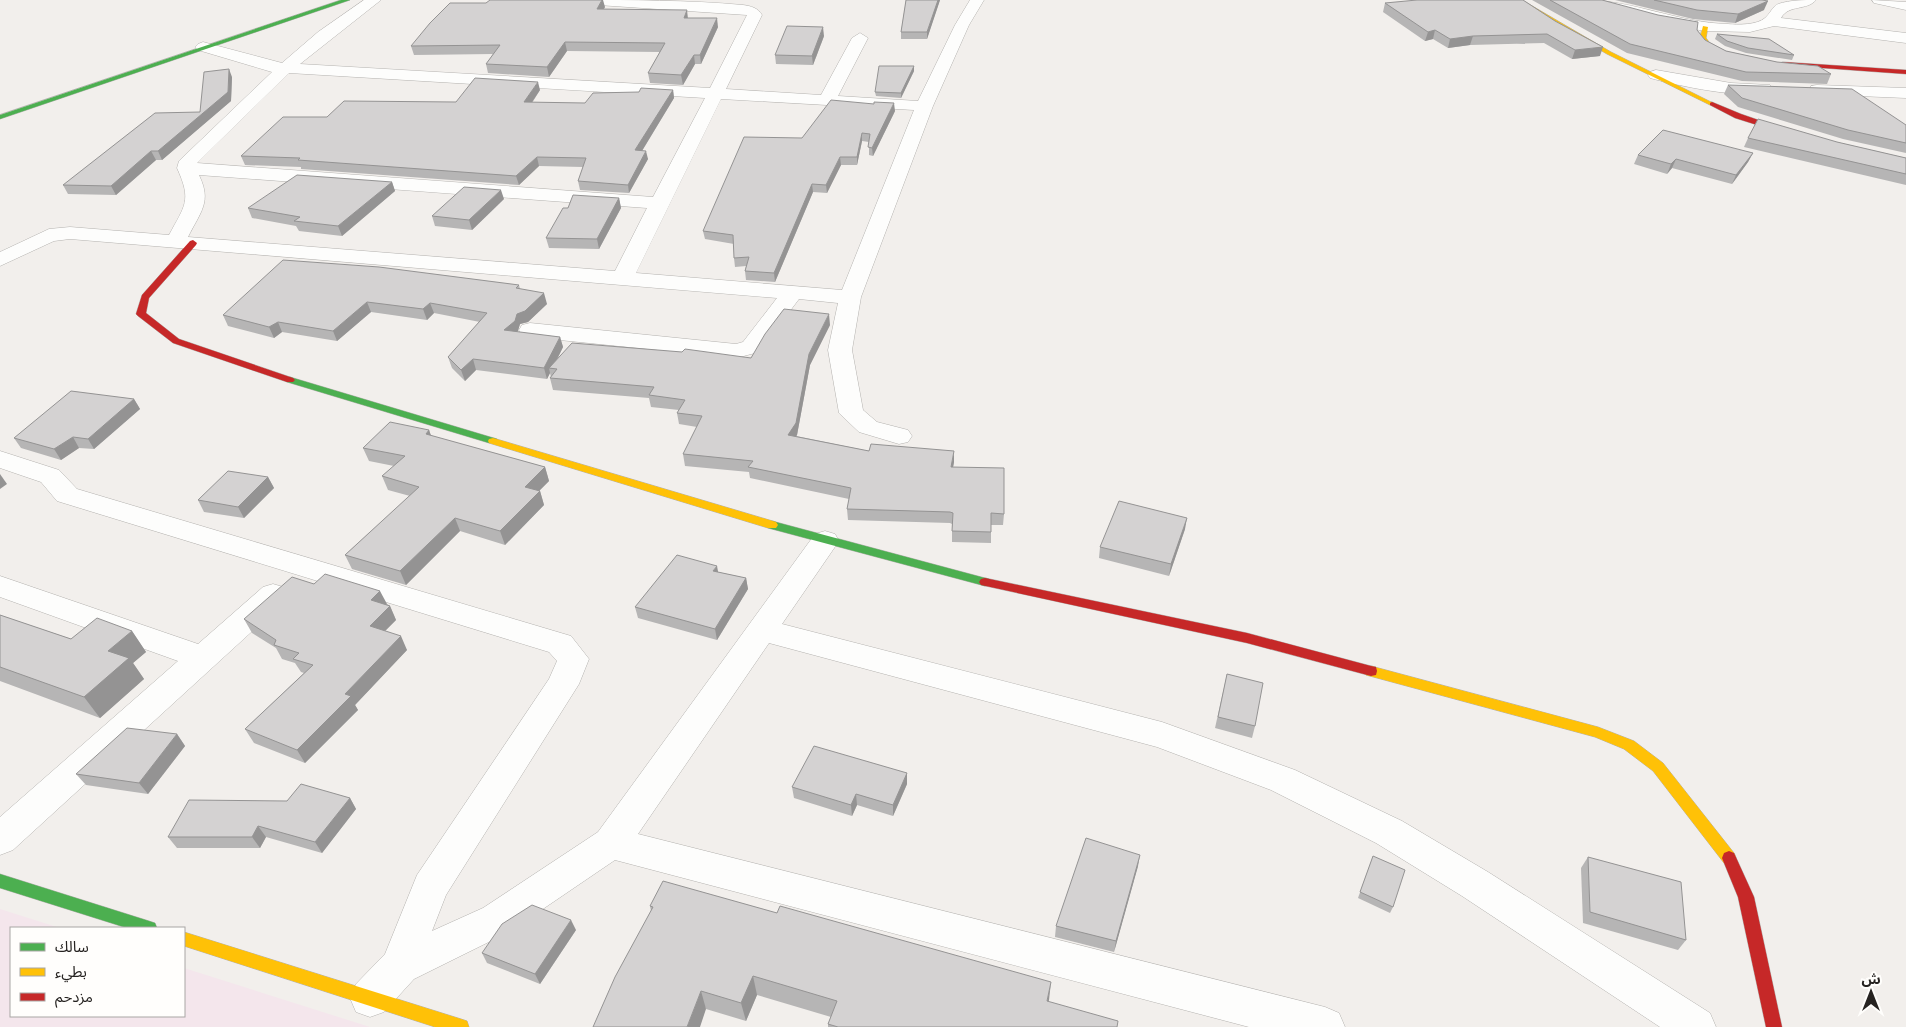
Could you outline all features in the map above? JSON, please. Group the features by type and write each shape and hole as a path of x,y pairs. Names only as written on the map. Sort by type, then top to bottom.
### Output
{"street":[{"path":"0,117 347,0"},
{"path":"374,0 331,30 288,67 188,161 186,168 196,189 196,205 184,242 145,297 141,314 176,341 250,368 825,541 1016,590 1247,638 1598,732 1629,745 1658,767 1730,859 1746,897 1774,1027"},
{"path":"583,0 752,12 755,15 716,94 657,203 622,279"},
{"path":"900,436 868,427 851,413 840,350 850,297 924,106 962,24 976,0"},
{"path":"1518,0 1558,25 1738,116 1805,137"},
{"path":"1591,0 1705,27 1752,28 1771,22 1906,38"},
{"path":"1765,4 1781,8 1809,0"},
{"path":"1879,0 1906,6"},
{"path":"1771,22 1781,8"},
{"path":"1705,27 1703,38 1710,47 1743,58"},
{"path":"827,100 860,38"},
{"path":"203,47 272,67 924,106"},
{"path":"1770,63 1906,72"},
{"path":"1656,75 1731,88 1780,89"},
{"path":"1799,90 1906,93"},
{"path":"186,168 657,203"},
{"path":"0,260 49,235 70,233 850,297"},
{"path":"530,330 736,351 751,347 794,292"},
{"path":"0,459 50,476 67,495 560,644 573,659 563,684 430,887 400,966"},
{"path":"370,998 400,966 496,920 611,843 825,541"},
{"path":"0,839 201,657 306,566"},
{"path":"0,586 201,657"},
{"path":"762,630 1162,735 1283,780 1406,843 1475,884 1696,1027"},
{"path":"611,843 1325,1027"},
{"path":"0,881 146,927"},
{"path":"185,939 460,1027"}],"shaded area":[{"path":"0,909 57,927 10,927 10,1017 185,1017 185,968 370,1027 0,1027"}],"building":[{"path":"490,0 602,0 597,9 687,10 684,18 717,18 700,55 694,55 681,75 648,73 665,43 565,42 547,67 486,64 500,45 411,46 450,3 486,3"},
{"path":"906,0 938,0 927,32 901,32"},
{"path":"1417,0 1523,0 1555,21 1603,47 1575,50 1547,34 1473,36 1450,39 1435,30 1428,32 1385,3"},
{"path":"1550,0 1602,0 1658,15 1698,22 1697,30 1705,40 1726,51 1777,62 1818,66 1831,74 1746,72 1630,44"},
{"path":"1654,0 1768,1 1738,14 1697,10"},
{"path":"787,26 823,27 812,56 775,55"},
{"path":"1717,34 1769,39 1794,55 1748,48 1727,41"},
{"path":"879,66 914,66 901,93 875,92"},
{"path":"229,69 228,92 158,151 151,151 111,186 63,185 155,113 200,112 204,72"},
{"path":"475,78 538,82 524,102 585,103 593,93 639,92 641,88 673,90 635,150 646,151 628,185 578,181 586,158 537,157 516,176 298,160 300,158 241,156 283,117 327,117 344,101 456,102"},
{"path":"1728,85 1852,89 1906,125 1906,143 1848,130 1742,98"},
{"path":"831,100 874,104 874,102 894,103 872,148 868,147 870,134 862,133 857,157 840,157 826,185 812,184 774,273 745,271 749,257 734,258 733,235 703,231 744,137 802,138"},
{"path":"1758,119 1837,142 1906,158 1906,174 1748,138"},
{"path":"1663,130 1753,153 1736,175 1676,159 1671,164 1638,155"},
{"path":"297,175 392,182 338,226 294,221 300,217 248,208"},
{"path":"464,187 501,190 469,220 432,216"},
{"path":"573,195 619,198 597,239 546,238 563,208 568,208"},
{"path":"283,260 379,267 519,285 516,288 544,293 525,311 517,314 515,321 504,330 560,337 544,368 473,359 461,370 448,357 487,313 430,303 423,309 367,302 333,331 278,322 269,327 223,315"},
{"path":"784,309 829,314 809,354 796,423 788,435 869,451 871,444 954,451 951,467 1004,468 1004,514 991,513 991,532 952,531 953,513 950,512 847,509 851,488 748,467 753,461 683,454 702,416 677,413 685,400 649,395 654,387 550,378 557,369 549,368 572,343 682,352 685,349 751,358 765,334"},
{"path":"71,391 134,399 88,439 73,437 54,449 14,438"},
{"path":"390,422 429,430 426,434 545,467 525,487 540,491 500,531 455,518 400,571 345,555 419,487 382,476 405,456 363,448"},
{"path":"228,471 268,477 238,507 198,500"},
{"path":"1119,501 1187,518 1171,564 1100,547"},
{"path":"677,555 717,566 713,571 746,578 715,629 635,607"},
{"path":"325,574 380,591 371,600 390,606 370,626 401,636 345,694 351,696 297,750 245,729 313,665 293,659 299,653 274,645 276,640 244,619 292,577 314,584"},
{"path":"0,615 71,639 97,618 132,631 108,651 129,658 84,697 0,667"},
{"path":"1227,674 1263,683 1255,726 1218,717"},
{"path":"127,728 177,734 139,783 76,774"},
{"path":"814,746 907,773 893,805 856,794 851,805 792,787"},
{"path":"301,784 350,798 315,842 258,826 252,837 168,837 189,800 287,801"},
{"path":"1086,838 1140,855 1116,941 1056,926"},
{"path":"1373,856 1405,870 1393,907 1360,892"},
{"path":"1588,857 1681,882 1686,940 1590,912"},
{"path":"663,881 777,913 780,906 1051,982 1047,1001 1118,1021 1117,1027 838,1027 828,1024 837,1001 753,976 741,1003 701,991 687,1027 593,1027 615,977 653,907 650,906"},
{"path":"532,905 571,920 535,974 482,953 502,924"}],"traffic: fast":[{"path":"0,117 347,0"},
{"path":"290,380 493,441"},
{"path":"772,525 985,582"},
{"path":"0,881 146,927"}],"traffic: slow":[{"path":"1518,0 1609,53 1712,104"},
{"path":"1705,27 1703,38 1710,47 1733,56"},
{"path":"493,441 772,525"},
{"path":"1371,671 1598,732 1629,745 1658,767 1729,858"},
{"path":"185,939 461,1027"}],"traffic: jam":[{"path":"1783,64 1906,72"},
{"path":"1712,104 1738,116 1792,133"},
{"path":"193,243 145,297 141,314 176,341 290,380"},
{"path":"985,582 1247,638 1371,671"},
{"path":"1729,858 1746,897 1774,1027"}]}
